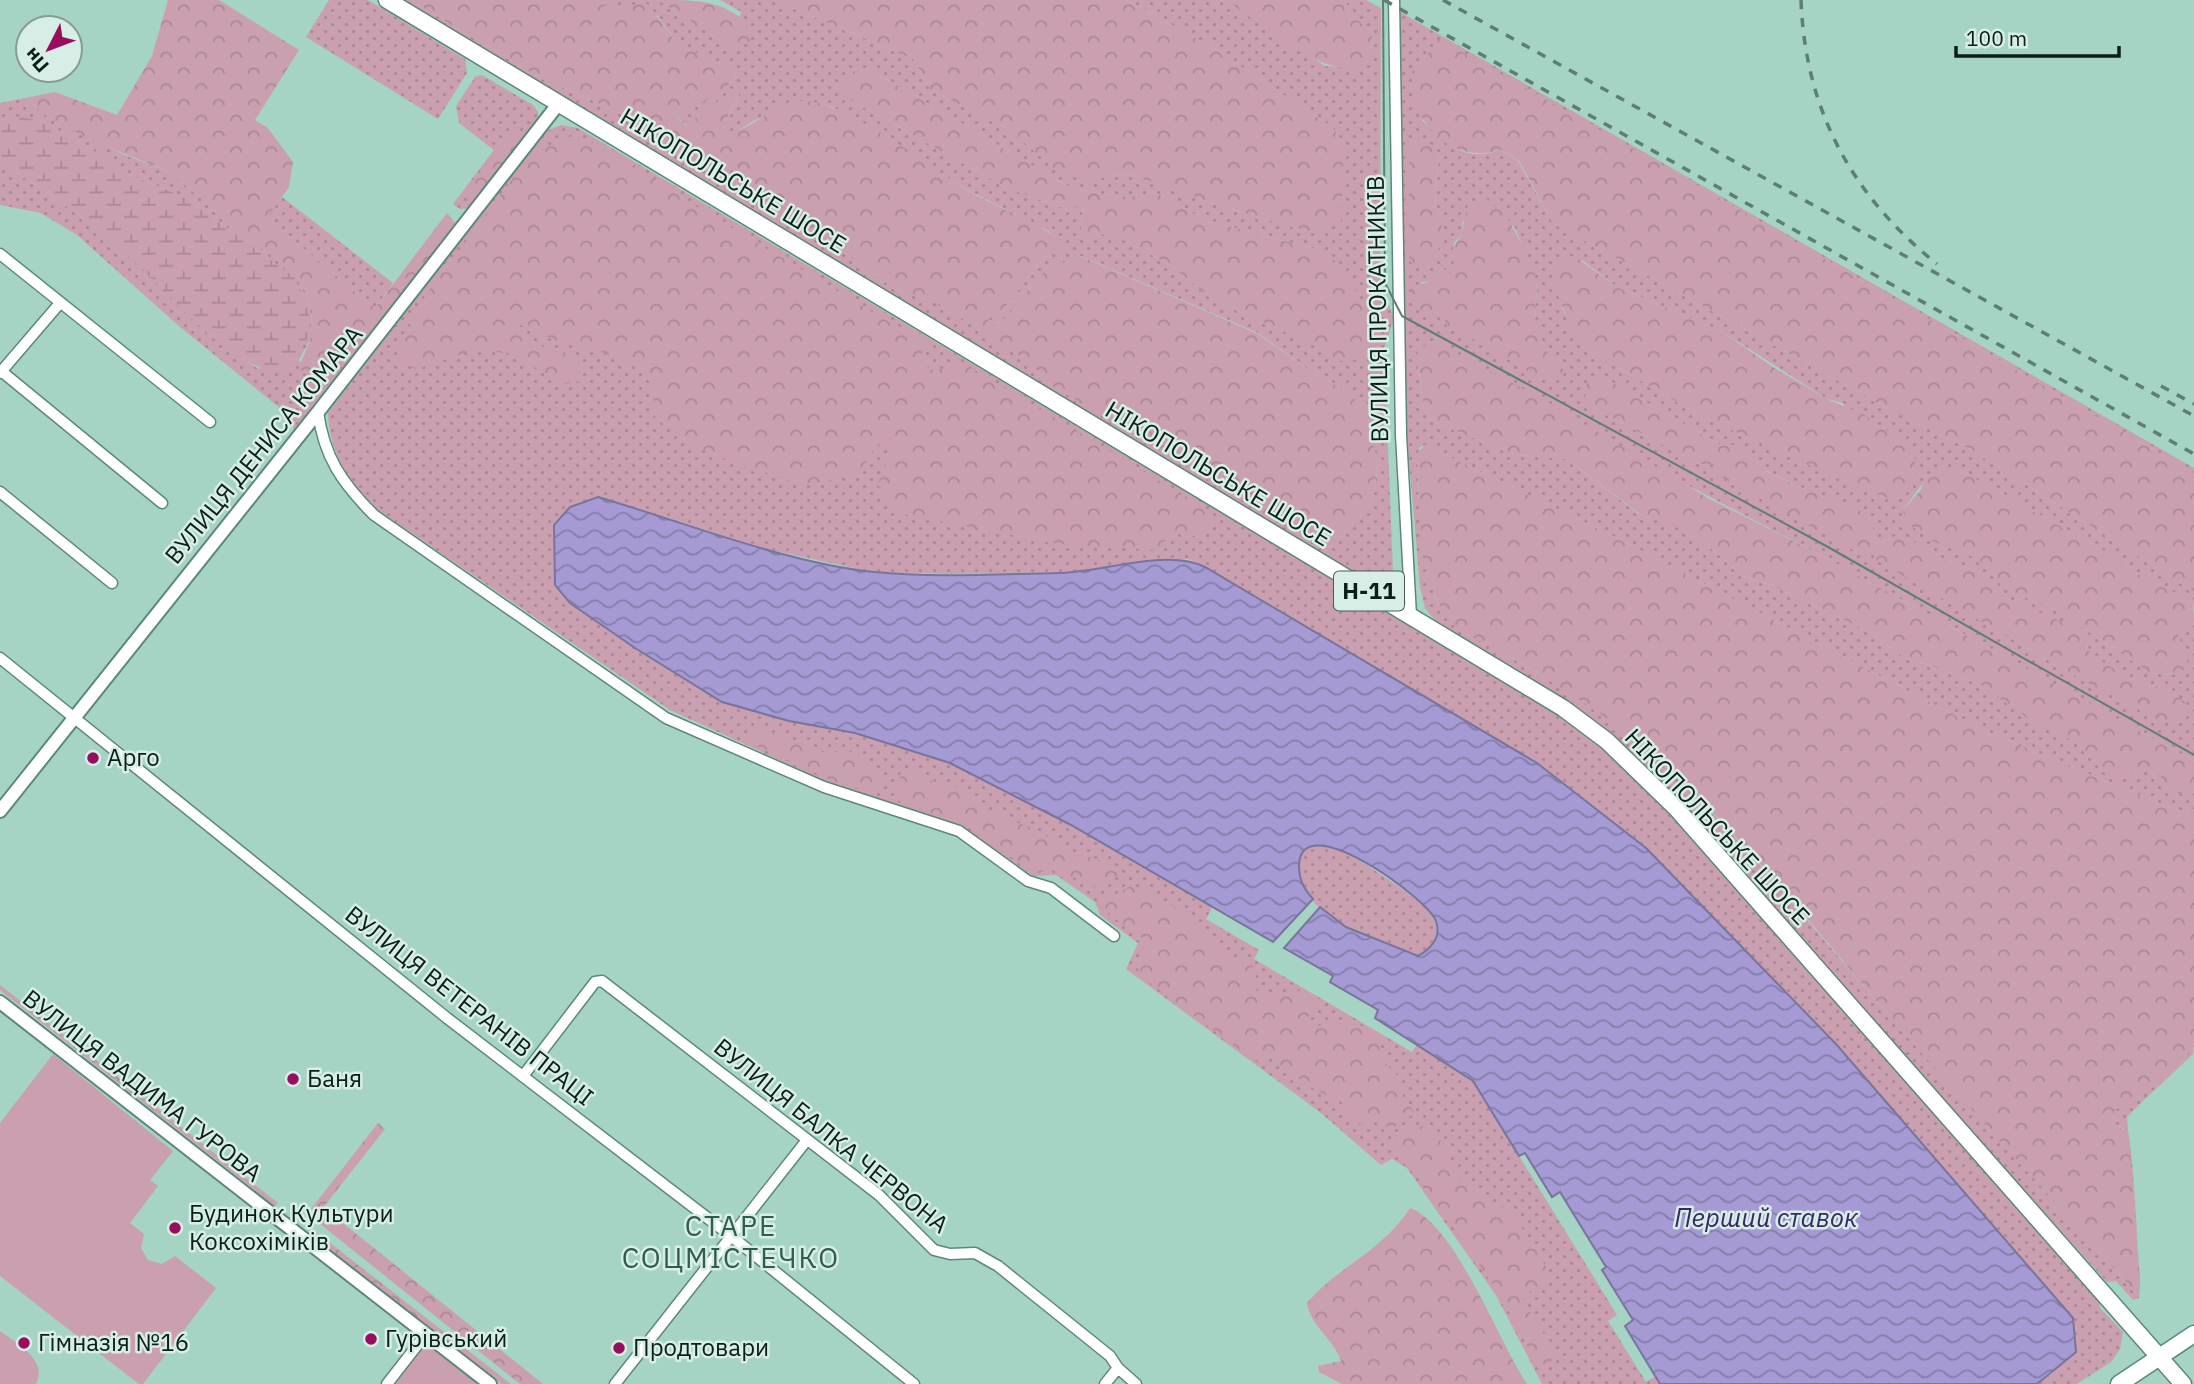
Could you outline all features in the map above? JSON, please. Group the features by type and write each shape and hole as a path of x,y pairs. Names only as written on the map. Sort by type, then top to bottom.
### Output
{"main road":[{"name":"НІКОПОЛЬСЬКЕ ШОСЕ","path":"387,0 1563,708 1607,741 1675,808 2183,1384"},
{"path":"2119,1384 2194,1334"}],"street":[{"name":"ВУЛИЦЯ ПРОКАТНИКІВ","path":"1394,0 1401,435 1410,616"},
{"name":"ВУЛИЦЯ ДЕНИСА КОМАРА","path":"0,811 318,412 559,103"},
{"path":"0,254 210,422"},
{"path":"60,303 1,371 162,503"},
{"path":"318,412 322,438 333,467 350,491 374,515 666,718 824,787 959,831 1028,880 1051,888 1114,936"},
{"path":"0,492 112,583"},
{"name":"ВУЛИЦЯ ВЕТЕРАНІВ ПРАЦІ","path":"0,658 914,1384"},
{"name":"ВУЛИЦЯ БАЛКА ЧЕРВОНА","path":"523,1076 595,982 602,981 879,1195 934,1250 950,1254 975,1253 998,1266 1110,1356 1118,1368 1136,1384"},
{"name":"ВУЛИЦЯ ВАДИМА ГУРОВА","path":"0,1002 490,1384"},
{"path":"615,1384 807,1140"},
{"path":"387,1384 426,1334"},
{"path":"1105,1384 1118,1368"}],"green space":[{"path":"168,0 219,0 299,50 255,120 268,128 293,162 289,187 267,218 375,308 447,213 456,224 328,386 309,379 299,367 311,338 312,308 298,274 248,239 170,172 92,141 47,116 25,98 55,92 117,115 152,56"},
{"path":"329,0 368,0 465,59 467,73 438,119 306,37"},
{"path":"402,0 410,0 540,78 720,162 772,195 814,231 896,290 933,302 982,329 994,346 1024,358 1046,382 1318,545 1330,547 1372,503 1378,466 1367,414 1350,393 1315,374 1258,333 1081,256 1049,265 1007,317 992,326 987,322 992,315 1002,311 1043,259 1065,248 1050,232 971,192 833,107 802,101 753,121 733,134 721,134 739,94 733,90 687,126 676,116 736,79 733,68 678,45 658,16 638,6 617,5 576,44 609,0 658,0 731,47 741,12 720,0 773,0 913,59 931,90 1006,128 1043,156 1087,180 1128,173 1217,205 1307,231 1341,173 1344,144 1332,127 1215,49 1127,0 1220,0 1232,4 1325,66 1333,67 1350,65 1370,53 1373,33 1344,9 1349,0 1366,0 1381,8 1380,284 1394,318 1384,349 1394,597","holes":["873,71 1065,185 1096,193 1129,197 1156,193 1205,220 1319,250 1339,361 1310,343 1213,300 1170,265 1112,234 1081,230 1083,205 1066,209 1007,188 852,101"]},
{"path":"410,0 609,0 580,40 617,5 648,4 678,45 733,68 736,79 707,100 676,116 686,126 733,90 739,93 722,134 743,129 794,102 805,101 823,105 867,124 972,193 1061,240 1066,248 1043,259 1002,311 992,315 987,322 992,326 1007,317 1049,265 1080,256 1258,334 1315,374 1350,393 1367,414 1378,465 1372,503 1330,547 1318,546 1046,382 1024,358 994,346 981,329 933,302 896,290 814,231 772,195 720,162 540,78"},
{"path":"658,0 687,0 722,7 743,19 753,29 750,43 731,47"},
{"path":"773,0 1127,0 1215,49 1332,127 1344,144 1341,222 1325,229 1307,231 1217,205 1128,173 1087,180 1063,175 1006,128 931,90 913,59"},
{"path":"1220,0 1349,0 1344,9 1373,33 1368,64 1352,68 1316,60 1278,38 1232,4"},
{"path":"1400,12 2194,468 2194,473 1683,177 1439,40 1425,57 1414,64 1423,122 1458,150 1477,154 1501,150 1518,161 1553,223 1896,413 1970,449 2194,592 2194,606 2193,603 2136,575 2117,558 1954,467 1923,483 1903,510 1955,549 1973,556 2010,591 2058,611 2150,673 2172,675 2184,670 2187,663 2178,635 2184,625 2194,619 2194,761 1817,553 1658,470 1418,366 1424,411 1436,423 1517,455 1566,459 1639,514 1672,523 1713,550 1746,578 1771,585 1869,632 1906,659 1930,665 1983,686 2076,742 2107,775 2130,775 2147,768 2155,768 2172,791 2182,794 2194,789 2194,814 2173,809 1981,729 1623,541 1425,445 1420,447 1419,502 1425,554 1440,606 1469,632 1600,713 1669,769 1756,860 1892,1019 2138,1296 2138,1255 2140,1280 2139,1298 2133,1300 2116,1281 2107,1282 1680,805 1437,623 1425,608 1420,587 1407,435","holes":["1409,151 1439,154 1435,204 1443,229 1412,263 1409,259","1463,221 1514,226 1537,280 1535,322 1548,355 1562,365 1443,317 1421,282 1429,282 1435,273 1455,267 1454,243 1461,235","1582,260 1617,287 1721,331 1827,399 1843,403 1883,497 1701,416 1584,348 1562,308","1606,379 1722,446 1733,445 1759,467 1871,522 1877,544 1898,535 1932,550 1943,560 1980,572 1997,584 2008,599 2087,645 2091,655 2131,679 2175,692 2070,673 1877,560 1878,551 1718,464 1721,459 1699,464 1584,403"]},
{"path":"1439,39 2194,473 2194,592 1970,449 1896,413 1553,223 1519,161 1501,150 1482,153 1464,151 1448,144 1434,133 1423,119 1413,84 1414,64 1425,57"},
{"path":"856,71 873,71 1065,185 1096,193 1129,197 1156,193 1205,220 1319,250 1339,263 1354,287 1371,329 1369,352 1356,360 1339,361 1310,343 1213,300 1170,265 1112,234 1088,236 1081,230 1083,206 1066,209 1007,188 852,101 839,86 844,76"},
{"path":"482,75 533,105 538,112 538,122 471,208 460,209 453,204 494,150 459,123 456,106 475,77"},
{"path":"25,98 47,116 122,154 170,172 248,239 298,274 312,308 311,338 299,360 309,379 328,386 294,429 280,408 180,327 77,235 41,213 0,205 0,163 106,236 211,333 259,369 294,277 185,197 130,175 77,140 39,120 0,117 0,103"},
{"path":"0,117 39,120 77,140 130,175 185,197 294,277 309,308 308,337 297,357 284,369 273,372 235,355 90,224 0,163"},
{"path":"561,125 578,128 1559,715 1600,747 1669,814 2098,1297 2100,1308 2123,1332 2120,1349 2111,1362 2077,1384 2037,1384 2053,1373 1537,763 1205,567 1188,559 1087,572 873,572 570,507 554,524 555,585 570,603 635,648 722,702 789,721 855,733 950,763 1008,790 1213,906 1206,919 1259,950 1254,959 1412,1052 1418,1043 1473,1081 1617,1315 1608,1321 1646,1382 1656,1376 1660,1384 1542,1384 1497,1297 1407,1168 1392,1159 1381,1165 1321,1113 1126,969 1138,943 1100,915 1095,902 1056,875 1033,876 963,827 825,781 670,710 378,510 358,489 337,455 328,413 546,131"},
{"path":"511,131 519,133 517,144 477,197 470,197 467,189"},
{"path":"572,136 615,151 679,196 889,322 930,339 928,348 922,352 922,363 934,371 956,365 968,366 1213,513 1205,534 1189,537 1174,533 1155,550 1058,544 897,513 878,485 890,451 887,444 875,445 863,466 855,472 799,486 719,456 674,432 654,416 651,384 630,364 605,353 563,343 521,325 510,324 534,343 573,358 578,363 581,381 564,384 511,354 477,349 417,369 401,364 400,346 423,299 507,186 535,153"},
{"path":"1423,139 1435,147 1439,154 1435,204 1443,229 1438,253 1426,264 1412,263 1409,259 1409,151 1414,143"},
{"path":"282,197 393,283 375,308 266,217"},
{"path":"1487,199 1506,215 1529,258 1537,280 1535,322 1548,354 1562,365 1564,377 1553,382 1540,378 1448,325 1443,317 1432,318 1418,308 1410,296 1413,286 1429,282 1435,273 1455,267 1451,252 1461,235 1468,204"},
{"path":"1574,256 1617,287 1721,331 1773,367 1827,399 1863,414 1900,439 1910,448 1915,459 1916,472 1911,484 1903,493 1891,499 1861,489 1701,416 1584,348 1572,330 1557,293 1554,263 1560,258"},
{"path":"1436,342 1551,404 1708,498 1817,553 2194,761 2194,789 2182,794 2172,791 2154,768 2130,775 2107,775 2076,742 2034,723 1983,686 1930,665 1906,659 1869,632 1771,585 1746,578 1713,550 1672,524 1640,514 1566,459 1517,455 1436,423 1424,411 1417,355 1419,348"},
{"path":"1606,379 1722,446 1733,445 1768,472 1811,492 1857,508 1871,522 1877,544 1898,535 1932,550 1943,560 1980,572 1997,584 2008,599 2071,626 2084,639 2091,655 2131,679 2175,692 2185,703 2186,715 2173,723 2160,721 2070,673 1876,560 1878,551 1862,553 1853,550 1716,474 1720,459 1712,464 1699,464 1584,403 1587,383"},
{"path":"1425,445 1623,541 1981,729 2173,809 2194,814 2194,1041 2188,1054 2171,1074 2114,1111 2113,1124 2127,1131 2129,1136 2139,1297 1890,1017 1755,858 1698,797 1615,724 1518,661 1471,636 1446,615 1430,580 1422,537 1417,453"},
{"path":"1954,467 2117,558 2136,575 2144,575 2193,603 2194,619 2184,625 2178,635 2188,663 2184,670 2172,675 2150,673 2058,611 2010,591 1973,557 1932,541 1906,522 1903,510 1920,491 1926,477"},
{"path":"757,728 828,754 846,751 861,755 885,778 885,785 875,794 826,778 749,742 749,736"},
{"path":"911,768 928,780 970,790 990,811 1042,833 1070,851 1105,862 1119,872 1105,887 1090,885 1057,871 1034,873 965,825 901,803 895,795 901,772"},
{"path":"1316,845 1348,853 1419,902 1435,923 1437,934 1431,945 1418,956 1365,935 1327,914 1313,901 1303,886 1299,869 1303,854"},
{"path":"1133,885 1177,908 1231,962 1241,959 1252,963 1256,976 1254,988 1263,994 1303,991 1310,996 1318,1006 1308,1017 1310,1027 1352,1020 1377,1036 1386,1064 1400,1078 1403,1096 1414,1112 1393,1127 1378,1122 1360,1125 1350,1117 1343,1103 1312,1088 1271,1058 1255,1061 1142,977 1135,963 1144,948 1143,938 1132,933 1098,904"},
{"path":"0,985 278,1203 275,1206 0,990"},
{"path":"2194,1041 2193,1054 2127,1117 2129,1138 2123,1128 2113,1124 2114,1110 2171,1074 2188,1054"},
{"path":"53,1054 173,1151 150,1180 158,1186 130,1223 144,1234 141,1248 148,1260 162,1264 175,1256 216,1288 143,1384 139,1384 0,1276 0,1123"},
{"path":"378,1123 385,1129 318,1214 311,1209"},
{"path":"1411,1125 1425,1127 1449,1148 1448,1167 1476,1194 1512,1212 1546,1267 1548,1285 1535,1287 1523,1299 1556,1352 1549,1365 1536,1363 1500,1295 1410,1165 1397,1157 1395,1145"},
{"path":"2129,1138 2134,1183 2138,1255"},
{"path":"1410,1208 1427,1219 1460,1260 1527,1384 1342,1384 1319,1372 1318,1366 1341,1361 1313,1319 1307,1303 1332,1279 1373,1248 1399,1223"},
{"path":"328,1211 543,1384 520,1384 319,1223"},
{"path":"312,1229 511,1384 501,1384 309,1234"},
{"path":"0,1331 22,1347 34,1360 39,1375 36,1384 0,1384"},
{"path":"426,1334 490,1384 388,1384"}],"water":[{"name":"Перший ставок","path":"598,497 771,551 874,572 943,575 1059,573 1154,560 1190,562 1205,567 1537,763 1646,848 1836,1044 2073,1318 2076,1352 2037,1384 1660,1384 1625,1326 1633,1320 1602,1270 1606,1267 1560,1192 1552,1197 1525,1153 1519,1156 1473,1081 1375,1018 1378,1010 1330,982 1333,976 1284,948 1320,907 1346,927 1418,956 1434,942 1437,927 1427,909 1411,894 1389,877 1341,850 1320,845 1305,849 1299,865 1300,875 1304,887 1313,899 1273,942 1071,825 950,763 855,733 789,721 722,702 635,648 570,603 555,585 554,525 570,507"}],"tram line":[{"path":"1383,0 1385,283 1402,316 1828,547 2194,755"}],"railway":[{"path":"1384,0 2194,454"},
{"path":"1443,0 2194,416"},
{"path":"1801,0 1812,78 1823,114 1839,148 1880,210 1937,264"},
{"path":"2161,386 2194,404"}],"place":[{"name":"Арго","path":"93,758"},
{"name":"Баня","path":"293,1079"},
{"name":"Будинок Культури Коксохіміків","path":"175,1228"},
{"name":"Гурівський","path":"371,1339"},
{"name":"Гімназія №16","path":"24,1343"},
{"name":"Продтовари","path":"619,1348"}],"district":[{"name":"СТАРЕ СОЦМІСТЕЧКО","path":"731,1242"}]}
